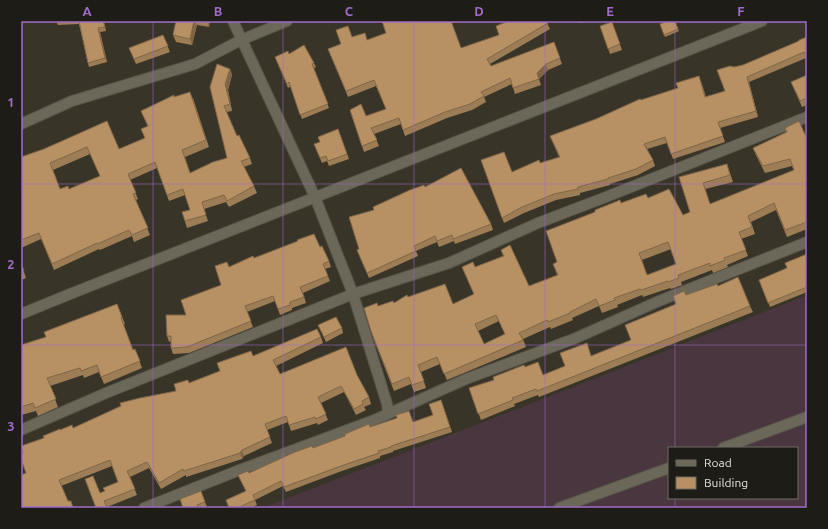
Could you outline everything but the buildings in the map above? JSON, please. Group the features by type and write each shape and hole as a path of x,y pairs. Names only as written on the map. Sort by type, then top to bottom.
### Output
{"street":[{"path":"233,21 315,197 353,294 387,404 388,413"},
{"path":"21,124 72,101 195,64 241,40 287,21"},
{"path":"21,314 762,21"},
{"path":"21,430 106,393 353,294 449,263 538,223 807,117"},
{"path":"144,508 388,413 466,379 576,338 659,301 807,242"},
{"path":"726,447 807,417"},
{"path":"559,508 668,468"}],"shaded area":[{"path":"807,295 807,508 262,508 504,414"}]}
